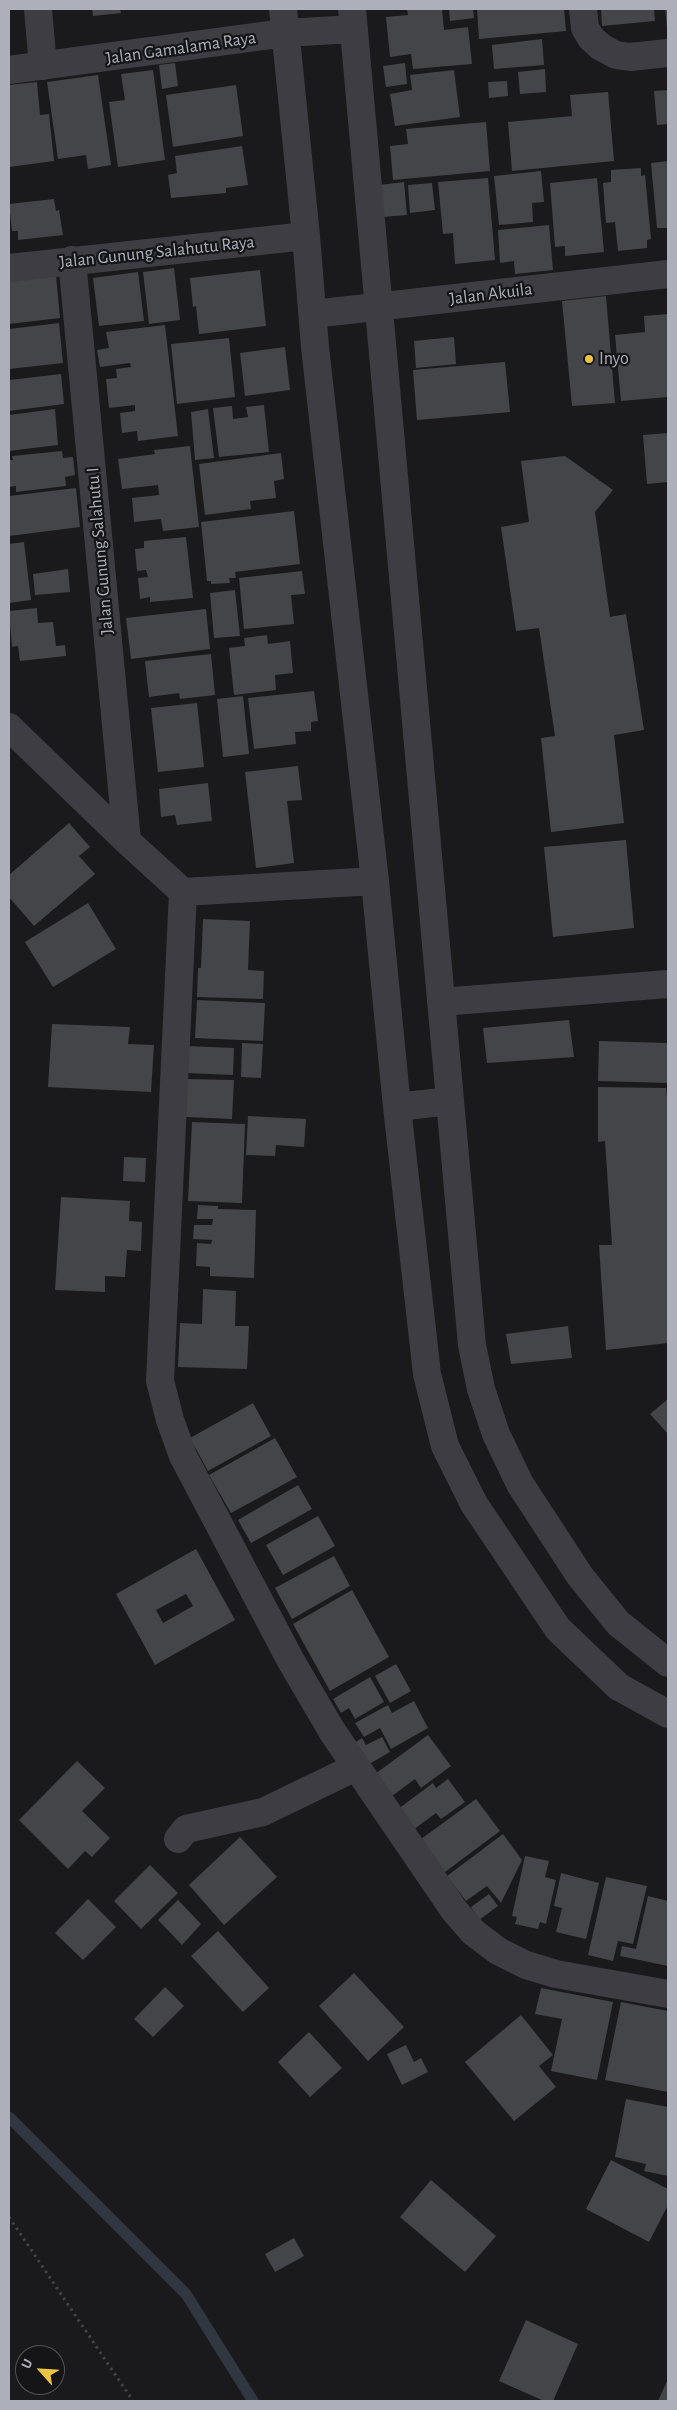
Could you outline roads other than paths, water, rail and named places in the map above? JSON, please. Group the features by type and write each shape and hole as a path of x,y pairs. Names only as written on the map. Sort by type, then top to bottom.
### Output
{"street":[{"path":"38,9 43,66"},
{"path":"582,9 585,28 591,38 601,47 616,55 630,57 668,53"},
{"path":"353,19 472,1345 481,1389 496,1434 520,1484 580,1576 618,1623 668,1663"},
{"name":"Jalan Gamalama Raya","path":"9,70 43,66 284,21 353,19"},
{"path":"284,21 306,236 315,347 375,881 397,1107 427,1374 445,1446 474,1504 558,1629 619,1687 668,1714"},
{"name":"Jalan Gunung Salahutu Raya","path":"9,268 306,236"},
{"name":"Jalan Gunung Salahutu I","path":"72,260 127,842"},
{"name":"Jalan Akuila","path":"313,314 668,274"},
{"path":"9,727 127,842 183,892 375,881"},
{"path":"183,892 160,1381 170,1420 183,1456 291,1661 332,1731 454,1910 473,1932 498,1951 526,1965 556,1974 668,1994"},
{"path":"441,1002 668,984"},
{"path":"397,1107 450,1101"},
{"path":"178,1839 186,1829 264,1812 356,1767"}],"waterway":[{"path":"9,2117 186,2294 253,2401"}],"place":[{"name":"Inyo","path":"589,359"}]}
